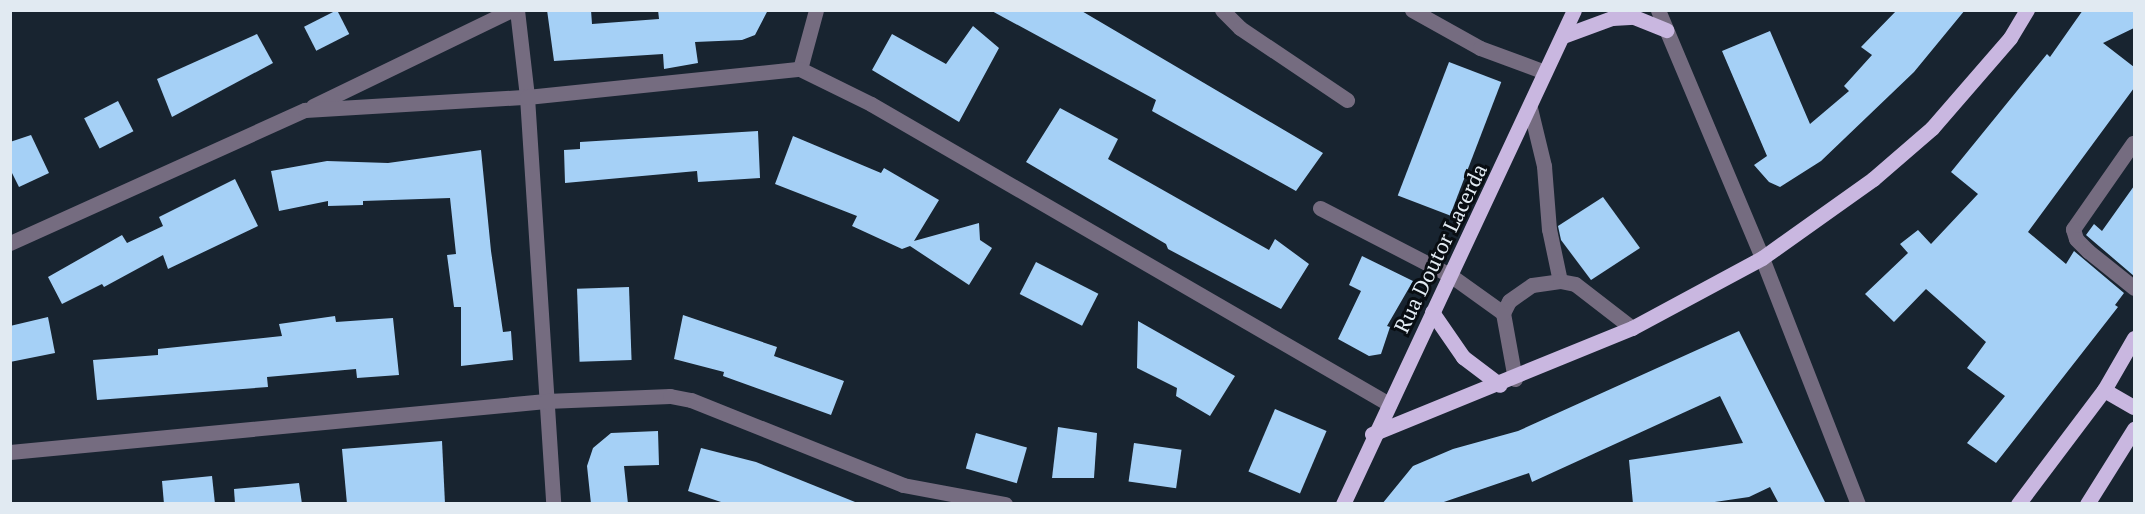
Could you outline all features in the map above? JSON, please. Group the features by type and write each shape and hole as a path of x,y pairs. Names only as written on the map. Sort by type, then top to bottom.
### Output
{"main road":[{"name":"Rua Doutor Lacerda","path":"1343,504 1372,434 1389,404 1530,108 1574,10"},
{"path":"1372,434 1515,379 1632,328 1762,258 1873,179 1932,128 2010,38 2027,10"},
{"path":"1563,36 1601,21 1634,17 1666,30"},
{"path":"1432,312 1463,357 1500,385"},
{"path":"2018,504 2104,390 2134,339"},
{"path":"2104,390 2134,407"},
{"path":"2087,504 2134,429"},
{"path":"2006,504 2035,481"}],"street":[{"path":"10,243 304,110 512,10"},
{"path":"517,10 527,97 553,504"},
{"path":"800,69 816,10"},
{"path":"1222,10 1240,27 1347,99"},
{"path":"1412,10 1480,48 1545,72"},
{"path":"1658,10 1762,258 1858,504"},
{"path":"304,110 527,97 800,69 871,104 1389,404"},
{"path":"1530,108 1544,166 1549,229 1560,281"},
{"path":"2133,143 2073,228 2076,239 2088,251 2134,288"},
{"path":"1320,208 1450,275 1503,313"},
{"path":"1515,379 1503,313 1509,301 1532,285 1560,281 1575,284 1632,328"},
{"path":"10,452 546,401 670,396 691,400 903,485 1005,504"}],"building":[{"path":"337,10 349,34 316,51 304,27"},
{"path":"547,10 591,10 592,24 659,19 658,10 768,10 755,35 742,40 695,42 698,63 664,69 663,54 554,61"},
{"path":"990,10 1080,10 1323,153 1296,191 1152,111 1156,100"},
{"path":"1897,10 1965,10 1914,72 1821,161 1780,187 1769,182 1754,165 1767,156 1722,51 1770,31 1810,124 1849,91 1844,86 1872,55 1861,47"},
{"path":"2083,10 2134,10 2134,28 2103,43 2134,67 2134,88 2028,232 2066,264 2074,251 2124,293 2115,305 2118,307 1996,463 1967,443 2005,396 1967,368 1986,342 1926,289 1894,322 1865,294 1908,253 1900,244 1918,230 1931,244 1978,194 1951,172 2047,54 2050,57"},
{"path":"973,26 999,48 959,122 872,70 892,34 946,64"},
{"path":"257,34 273,63 172,117 157,79"},
{"path":"1449,62 1501,82 1450,216 1398,196"},
{"path":"118,101 133,131 100,149 84,118"},
{"path":"1060,108 1118,139 1108,159 1269,250 1275,239 1309,264 1281,309 1168,249 1166,244 1026,162"},
{"path":"758,131 760,178 698,182 697,171 565,183 564,150 580,149 580,142"},
{"path":"31,135 49,173 19,187 10,169 10,142"},
{"path":"793,136 881,173 884,168 939,200 914,241 979,223 980,240 992,248 969,285 910,246 902,249 852,226 857,216 775,184"},
{"path":"481,150 491,251 503,332 511,331 513,360 461,366 461,307 454,307 447,255 456,254 450,198 363,201 363,205 328,206 328,201 279,211 271,171 327,161 388,163"},
{"path":"235,179 258,226 168,269 163,255 104,287 102,284 62,304 48,277 122,235 127,243 163,226 159,217"},
{"path":"2134,186 2134,276 2086,235 2094,224 2102,231"},
{"path":"1603,197 1640,248 1591,280 1561,240 1558,226"},
{"path":"1362,256 1413,281 1387,326 1390,327 1381,354 1369,356 1338,339 1361,291 1349,285"},
{"path":"1036,262 1098,294 1082,326 1020,294"},
{"path":"629,287 632,360 580,362 577,289"},
{"path":"683,315 777,347 774,356 844,381 831,415 723,376 724,372 674,359"},
{"path":"335,316 336,322 393,318 399,375 357,378 356,369 267,377 268,387 97,400 93,360 158,355 158,349 282,336 279,324"},
{"path":"48,317 55,353 10,362 10,326"},
{"path":"1138,321 1235,376 1210,416 1176,396 1177,388 1137,368"},
{"path":"1739,331 1826,504 1779,504 1770,487 1749,497 1701,504 1633,504 1629,460 1743,443 1720,396 1532,482 1529,473 1438,504 1382,504 1413,466 1453,449 1518,431"},
{"path":"1275,409 1327,431 1300,493 1248,472"},
{"path":"1058,427 1097,433 1094,478 1052,478"},
{"path":"658,431 659,465 624,466 628,504 591,504 587,466 593,448 611,433"},
{"path":"976,433 1027,448 1017,483 966,469"},
{"path":"442,441 445,504 347,504 342,449"},
{"path":"1134,443 1182,450 1176,488 1129,482"},
{"path":"701,448 756,462 860,504 727,504 688,491"},
{"path":"212,476 215,504 164,504 162,481"},
{"path":"299,483 302,504 235,504 234,489"}]}
